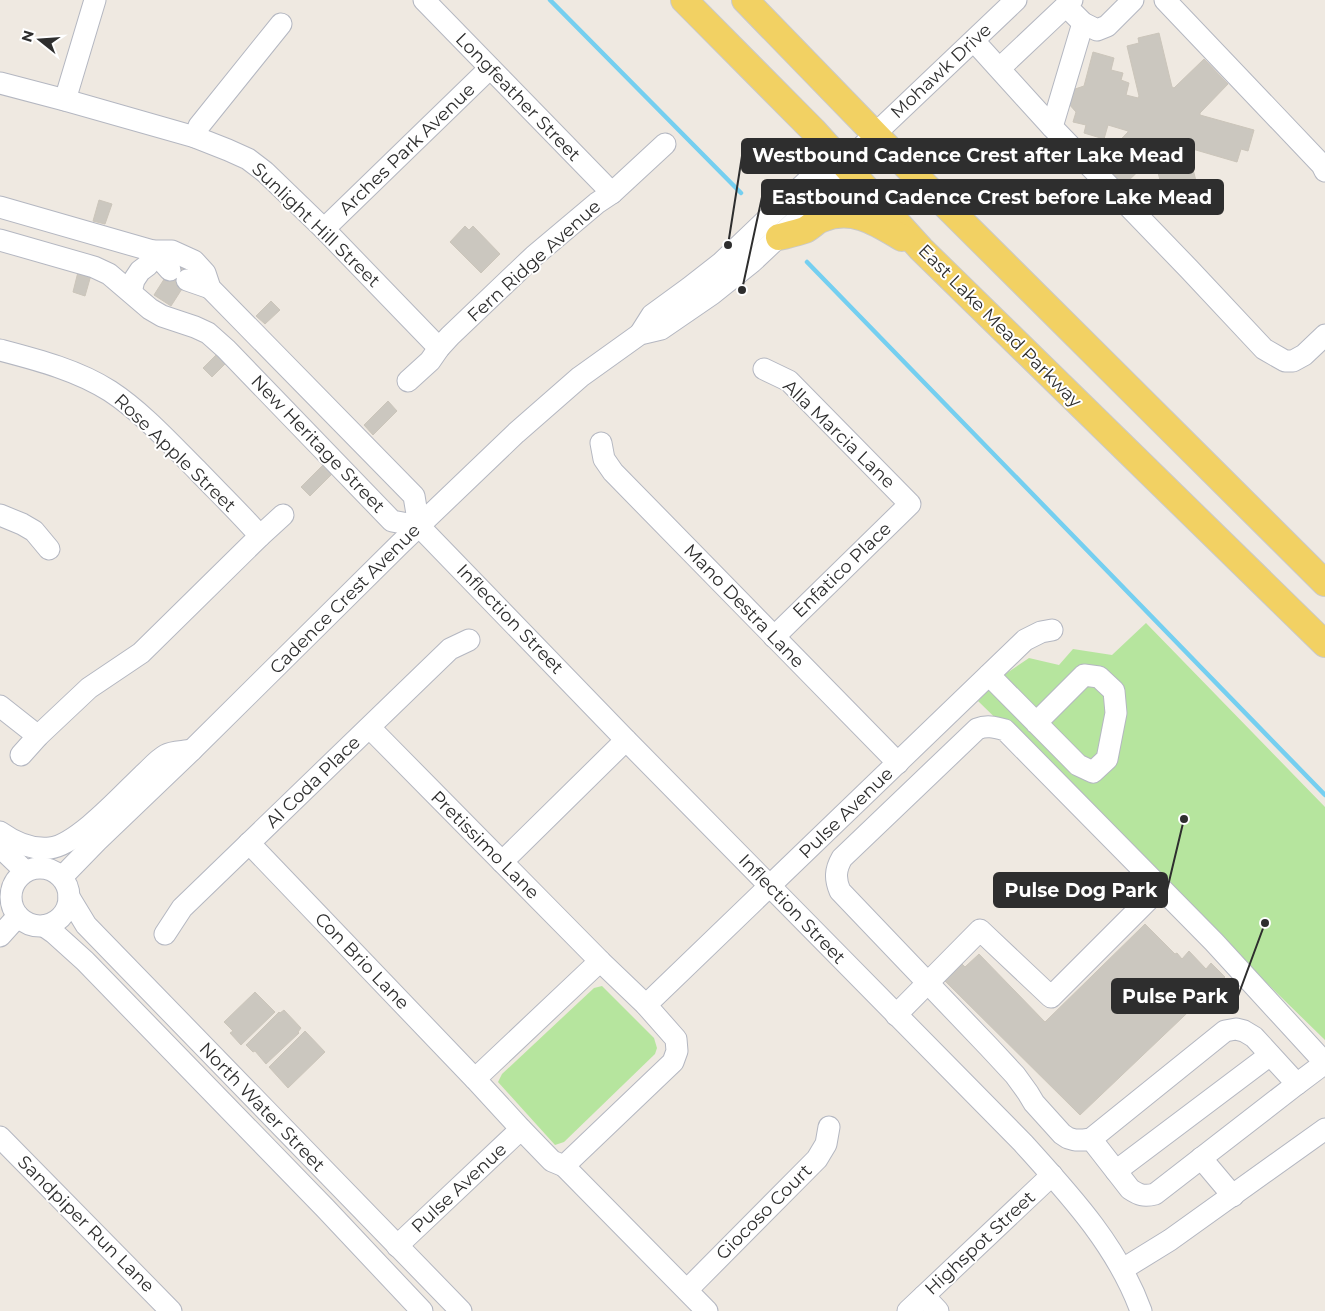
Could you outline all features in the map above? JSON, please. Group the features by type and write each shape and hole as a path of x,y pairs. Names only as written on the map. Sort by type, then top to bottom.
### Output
{"main road":[{"name":"East Lake Mead Parkway","path":"684,0 813,130 921,249 1325,644"},
{"path":"745,0 875,134 1325,583"},
{"path":"779,237 804,230 828,216 848,214 870,220 921,249"}],"street":[{"path":"65,100 95,0"},
{"name":"Longfeather Street","path":"424,0 612,193"},
{"name":"Mohawk Drive","path":"845,164 1016,0"},
{"path":"1000,68 1066,2 1083,23 1097,30 1107,26 1133,0"},
{"path":"1165,0 1322,165 1325,171"},
{"path":"1052,127 1083,23"},
{"path":"194,137 199,126 280,24"},
{"path":"974,41 1052,127 1264,349 1286,361 1293,362 1304,355 1325,335"},
{"name":"Arches Park Avenue","path":"324,229 490,68"},
{"name":"Sunlight Hill Street","path":"0,83 194,137 248,159 265,172 324,229 439,348"},
{"name":"Fern Ridge Avenue","path":"408,381 430,361 439,348 534,256 597,203 612,193 665,144"},
{"name":"Cadence Crest Avenue","path":"62,877 419,526 547,404 580,377 640,334 661,329 712,294 752,262 820,198 845,164"},
{"name":"Cadence Crest Avenue","path":"640,334 652,314 720,263 806,182 845,164"},
{"name":"New Heritage Street","path":"0,206 153,252 172,251 194,261 206,273 210,288"},
{"name":"New Heritage Street","path":"0,240 94,267 110,274 146,306 162,316 208,333 392,521 419,526 414,496 210,288 179,275 153,252"},
{"path":"131,292 134,280 140,271 148,265 153,252"},
{"name":"Rose Apple Street","path":"0,350 48,363 82,376 110,391 136,411 168,441 260,536"},
{"name":"Alla Marcia Lane","path":"764,368 789,381 910,504"},
{"name":"Mano Destra Lane","path":"601,443 604,459 613,472 898,763"},
{"name":"Enfatico Place","path":"774,637 910,504"},
{"path":"21,755 38,736 89,688 141,653 284,514"},
{"path":"0,515 22,524 34,532 49,549"},
{"name":"Inflection Street","path":"419,526 626,740 1023,1143 1076,1202 1096,1228 1123,1270 1141,1311"},
{"name":"Pulse Avenue","path":"646,1005 1025,640 1041,632 1052,630"},
{"name":"Al Coda Place","path":"165,934 182,908 249,843 450,649 469,640"},
{"path":"989,675 1036,723 1078,765 1093,772 1107,759 1116,713 1114,691 1099,677 1084,675 1036,723"},
{"path":"0,706 38,736"},
{"path":"1091,1138 1130,1189 1138,1195 1155,1194 1325,1063 1214,942 1005,730 984,726 977,729 842,858 837,870 837,884 840,891 1015,1075 1034,1104 1068,1138 1075,1140 1091,1138 1225,1032 1236,1029 1254,1037 1297,1084"},
{"name":"Pretissimo Lane","path":"370,728 600,961"},
{"path":"502,862 626,740"},
{"path":"0,832 19,843 35,848 51,848 68,841 86,829 167,754 192,750"},
{"path":"853,807 873,829"},
{"name":"Con Brio Lane","path":"249,843 475,1079"},
{"path":"0,847 25,871"},
{"path":"35,868 45,868 54,871 62,877 66,883 69,897 68,905 59,919 52,924 44,926 24,922 12,906 11,896 18,878 25,871 35,868"},
{"path":"896,1015 980,930 1051,998 1160,888"},
{"name":"North Water Street","path":"69,897 86,925 461,1311"},
{"path":"0,936 18,916"},
{"name":"North Water Street","path":"44,926 85,961 325,1208 422,1311"},
{"path":"475,1079 600,961 646,1005 676,1039 677,1051 673,1062 564,1166"},
{"path":"1116,1171 1270,1055"},
{"name":"Pulse Avenue","path":"475,1079 552,1161 564,1166 707,1311"},
{"name":"Giocoso Court","path":"686,1290 817,1159 826,1144 829,1127"},
{"name":"Pulse Avenue","path":"397,1246 521,1129"},
{"path":"1123,1270 1170,1240 1325,1129"},
{"name":"Sandpiper Run Lane","path":"0,1136 171,1311"},
{"path":"1201,1158 1232,1196"},
{"name":"Highspot Street","path":"908,1311 931,1303 1052,1175"}],"green space":[{"path":"1146,623 1325,807 1325,1040 978,701 1001,677 1029,658 1059,665 1073,649 1112,655"},
{"path":"602,986 654,1038 657,1048 655,1054 564,1142 555,1145 498,1082 502,1074 594,988"}],"building":[{"path":"1159,33 1172,87 1174,88 1204,59 1228,84 1200,115 1254,130 1248,151 1241,149 1237,162 1189,148 1200,197 1187,200 1189,208 1169,213 1154,158 1123,186 1099,162 1128,131 1108,125 1104,139 1084,133 1086,125 1073,122 1076,112 1068,103 1072,90 1084,86 1093,52 1114,58 1111,70 1123,73 1121,80 1129,83 1126,95 1138,98 1127,46 1139,43 1138,38"},
{"path":"99,200 112,204 105,224 93,221"},
{"path":"465,226 469,230 473,226 500,254 481,273 450,242"},
{"path":"177,259 194,270 171,306 154,295"},
{"path":"78,272 91,275 85,296 73,292"},
{"path":"271,301 280,310 265,324 256,316"},
{"path":"218,353 227,362 212,377 203,368"},
{"path":"388,401 397,411 373,435 364,425"},
{"path":"325,463 334,472 310,496 301,487"},
{"path":"1145,924 1182,959 1189,951 1206,969 1211,963 1225,977 1080,1115 941,977 958,960 965,967 979,954 1045,1022"},
{"path":"255,992 275,1012 241,1045 230,1033 233,1031 224,1022"},
{"path":"284,1010 301,1028 299,1033 266,1064 255,1051 253,1052 246,1045 279,1012"},
{"path":"305,1031 325,1052 288,1088 269,1067"}],"waterway":[{"path":"550,0 741,193"},
{"path":"807,262 1325,795"}],"place":[{"name":"Westbound Cadence Crest after Lake Mead","path":"728,245"},
{"name":"Eastbound Cadence Crest before Lake Mead","path":"742,290"},
{"name":"Pulse Dog Park","path":"1184,819"},
{"name":"Pulse Park","path":"1265,923"}]}
